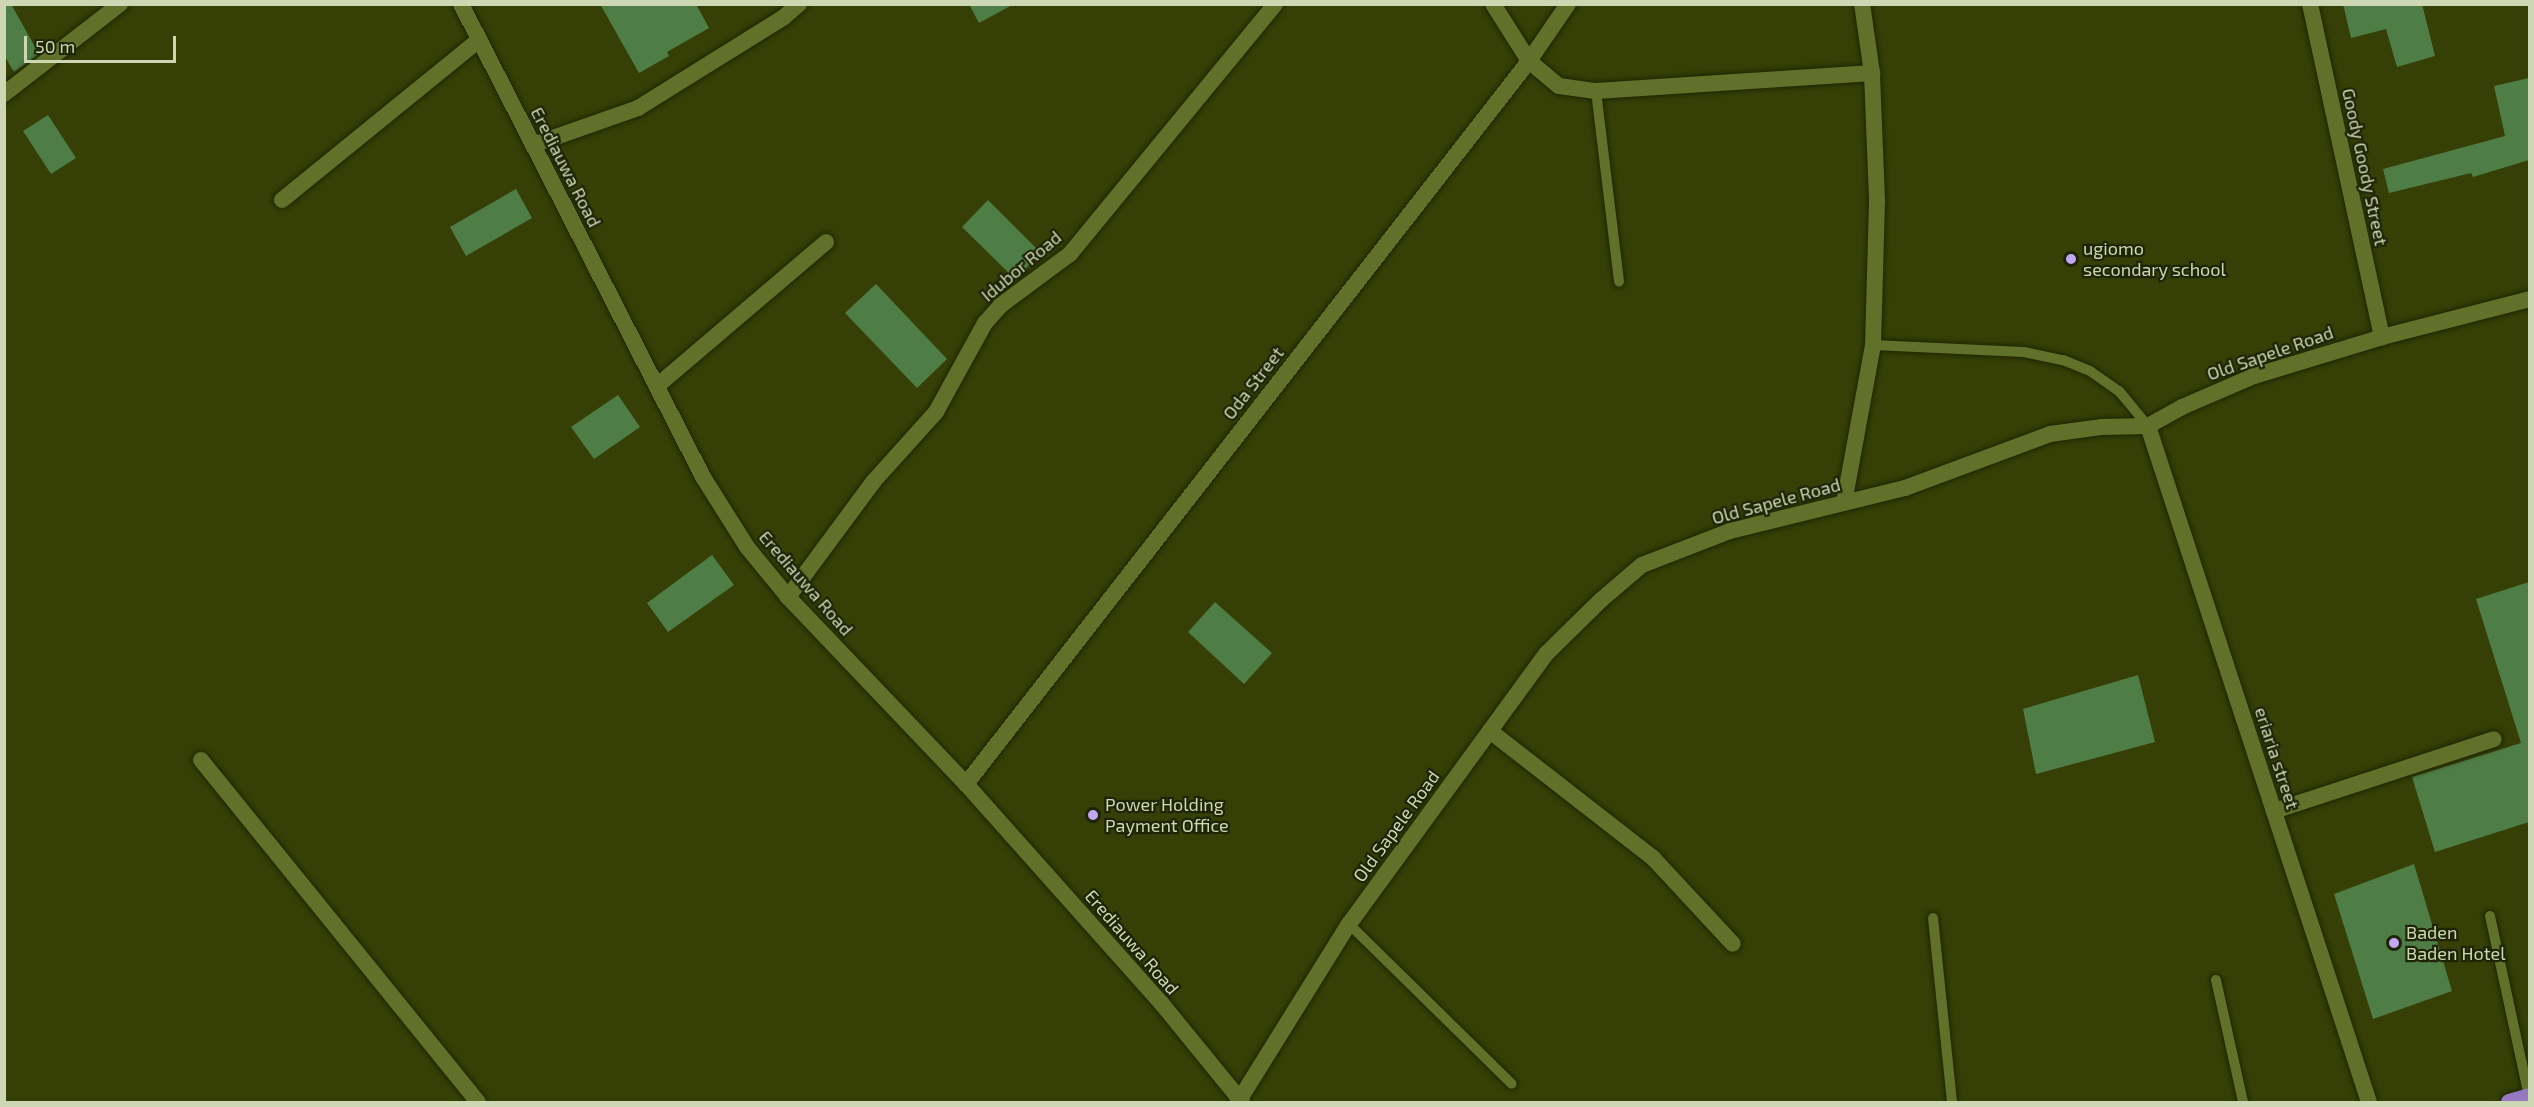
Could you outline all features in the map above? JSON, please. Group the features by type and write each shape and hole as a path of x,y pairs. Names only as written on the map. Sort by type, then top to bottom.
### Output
{"highway":[{"path":"2510,1102 2529,1096"}],"street":[{"path":"4,94 120,4"},
{"name":"Erediauwa Road","path":"461,4 704,477 747,547 788,597 966,784 1162,1004 1240,1102"},
{"path":"533,145 638,108 784,17 799,4"},
{"name":"Idubor Road","path":"788,597 873,482 936,412 985,323 1001,305 1070,254 1275,4"},
{"path":"1493,4 1529,61 1560,86 1596,90 1872,73"},
{"name":"Oda Street","path":"966,784 1529,61 1568,4"},
{"path":"1844,503 1873,345 1877,199 1872,73 1862,4"},
{"name":"Goody Goody Street","path":"2310,4 2382,337"},
{"path":"282,200 479,40"},
{"path":"657,386 826,242"},
{"name":"Old Sapele Road","path":"1240,1102 1348,924 1546,654 1601,600 1642,566 1730,531 1905,488 2050,434 2101,427 2148,426 2181,407 2254,376 2382,337 2529,299"},
{"name":"eriaria street","path":"2148,426 2368,1102"},
{"path":"1490,731 1653,858 1734,945"},
{"path":"2274,811 2494,739"},
{"path":"201,760 478,1102"}],"lane":[{"path":"1596,90 1619,282"},
{"path":"1873,345 2024,352 2063,360 2090,371 2119,391 2148,426"},
{"path":"2490,915 2529,1096"},
{"path":"1933,918 1952,1102"},
{"path":"1348,924 1512,1084"},
{"path":"2216,980 2243,1102"}],"building":[{"path":"4,4 11,4 39,54 14,72 4,55"},
{"path":"600,4 696,4 709,28 667,52 669,56 639,73"},
{"path":"969,4 1014,4 979,23"},
{"path":"2343,4 2422,4 2435,56 2397,67 2386,29 2351,38"},
{"path":"2529,78 2529,160 2473,177 2471,173 2389,193 2383,169 2505,136 2494,86"},
{"path":"48,115 76,158 51,174 23,131"},
{"path":"516,189 532,218 466,256 450,227"},
{"path":"988,200 1041,253 1015,279 962,227"},
{"path":"876,284 947,359 917,388 845,313"},
{"path":"618,395 640,427 594,459 571,427"},
{"path":"712,555 734,585 668,632 647,603"},
{"path":"2529,582 2529,822 2435,852 2412,777 2521,743 2476,599"},
{"path":"1215,602 1272,653 1244,684 1188,632"},
{"path":"2138,675 2155,742 2036,774 2023,709"},
{"name":"Baden Baden Hotel","path":"2414,864 2452,991 2373,1019 2334,894"}],"place":[{"name":"ugiomo secondary school","path":"2071,259"},
{"name":"Power Holding Payment Office","path":"1093,815"},
{"name":"Baden Baden Hotel","path":"2394,943"}]}
